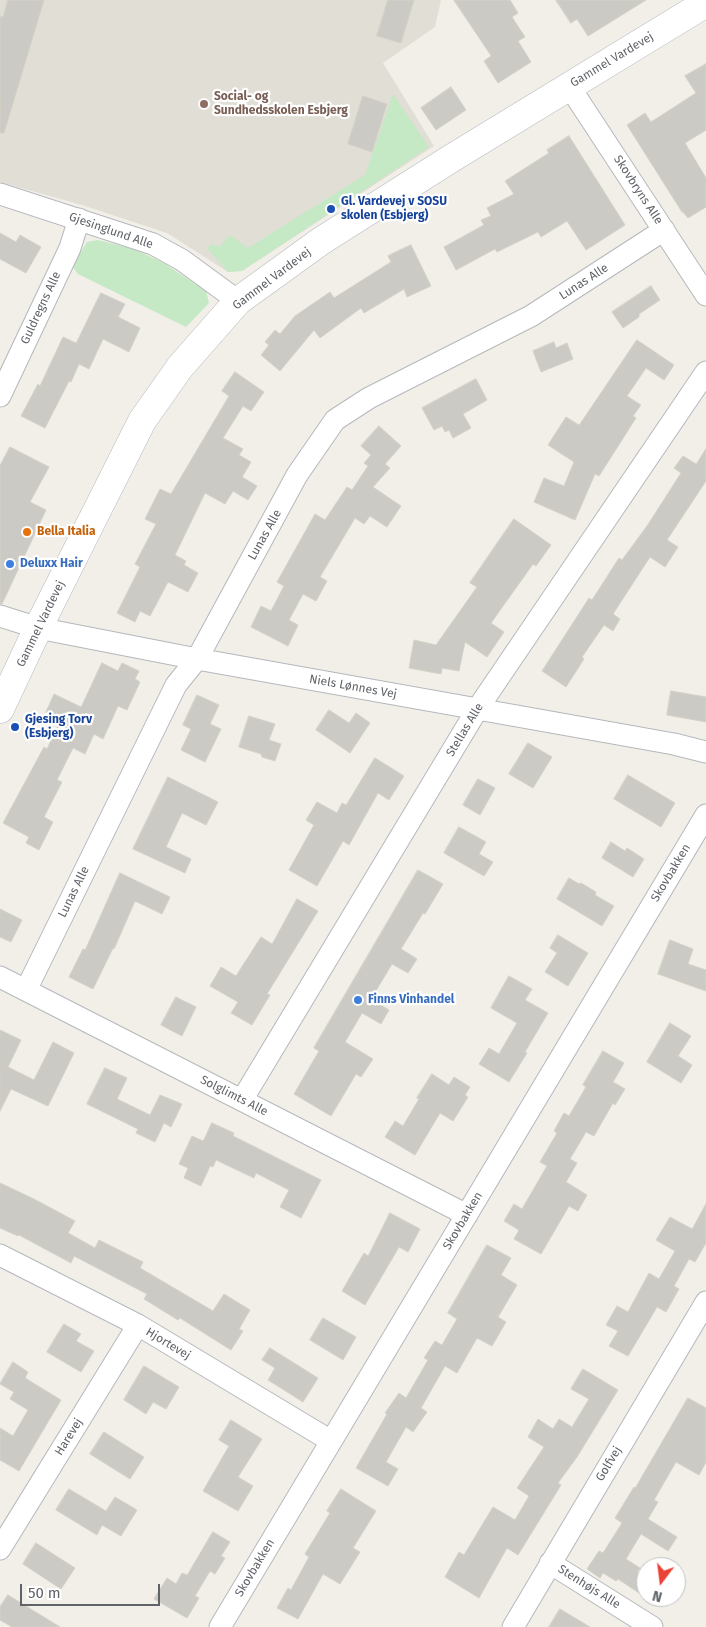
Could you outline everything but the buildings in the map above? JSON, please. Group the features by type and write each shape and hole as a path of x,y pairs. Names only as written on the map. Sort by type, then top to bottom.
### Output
{"street":[{"name":"Gammel Vardevej","path":"0,709 38,628 142,421 180,367 238,301 321,241 452,158 706,3"},
{"name":"Skovbryns Alle","path":"569,86 706,295"},
{"name":"Gjesinglund Alle","path":"0,194 153,244 182,260 238,301"},
{"name":"Guldregns Alle","path":"0,396 70,248 79,219"},
{"name":"Lunas Alle","path":"26,990 176,685 197,659 297,475 335,420 369,398 531,316 664,230"},
{"name":"Stellas Alle","path":"242,1100 478,708 706,372"},
{"name":"Niels Lønnes Vej","path":"0,616 38,628 197,659 478,708 674,744 706,752"},
{"name":"Skovbakken","path":"220,1627 706,815"},
{"name":"Solglimts Alle","path":"0,977 467,1215"},
{"name":"Hjortevej","path":"0,1255 138,1325 331,1441"},
{"name":"Golfvej","path":"512,1627 706,1302"},
{"name":"Harevej","path":"0,1549 138,1325"},
{"name":"Stenhøjs Alle","path":"550,1563 652,1627"}],"shaded area":[{"name":"Social- og Sundhedsskolen Esbjerg","path":"0,0 441,0 435,27 383,63 434,146 242,271 228,272 167,233 82,205 0,182"}],"green space":[{"path":"393,94 429,147 242,271 228,272 207,248 212,244 219,247 230,235 248,248 365,175"},
{"path":"98,240 133,249 162,262 206,291 209,303 186,327 78,274 72,266 87,242"}],"place":[{"name":"Social- og Sundhedsskolen Esbjerg","path":"204,104"},
{"name":"Gl. Vardevej v SOSU skolen (Esbjerg)","path":"331,209"},
{"name":"Bella Italia","path":"27,532"},
{"name":"Deluxx Hair","path":"10,564"},
{"name":"Gjesing Torv (Esbjerg)","path":"15,727"},
{"name":"Finns Vinhandel","path":"358,1000"}]}
